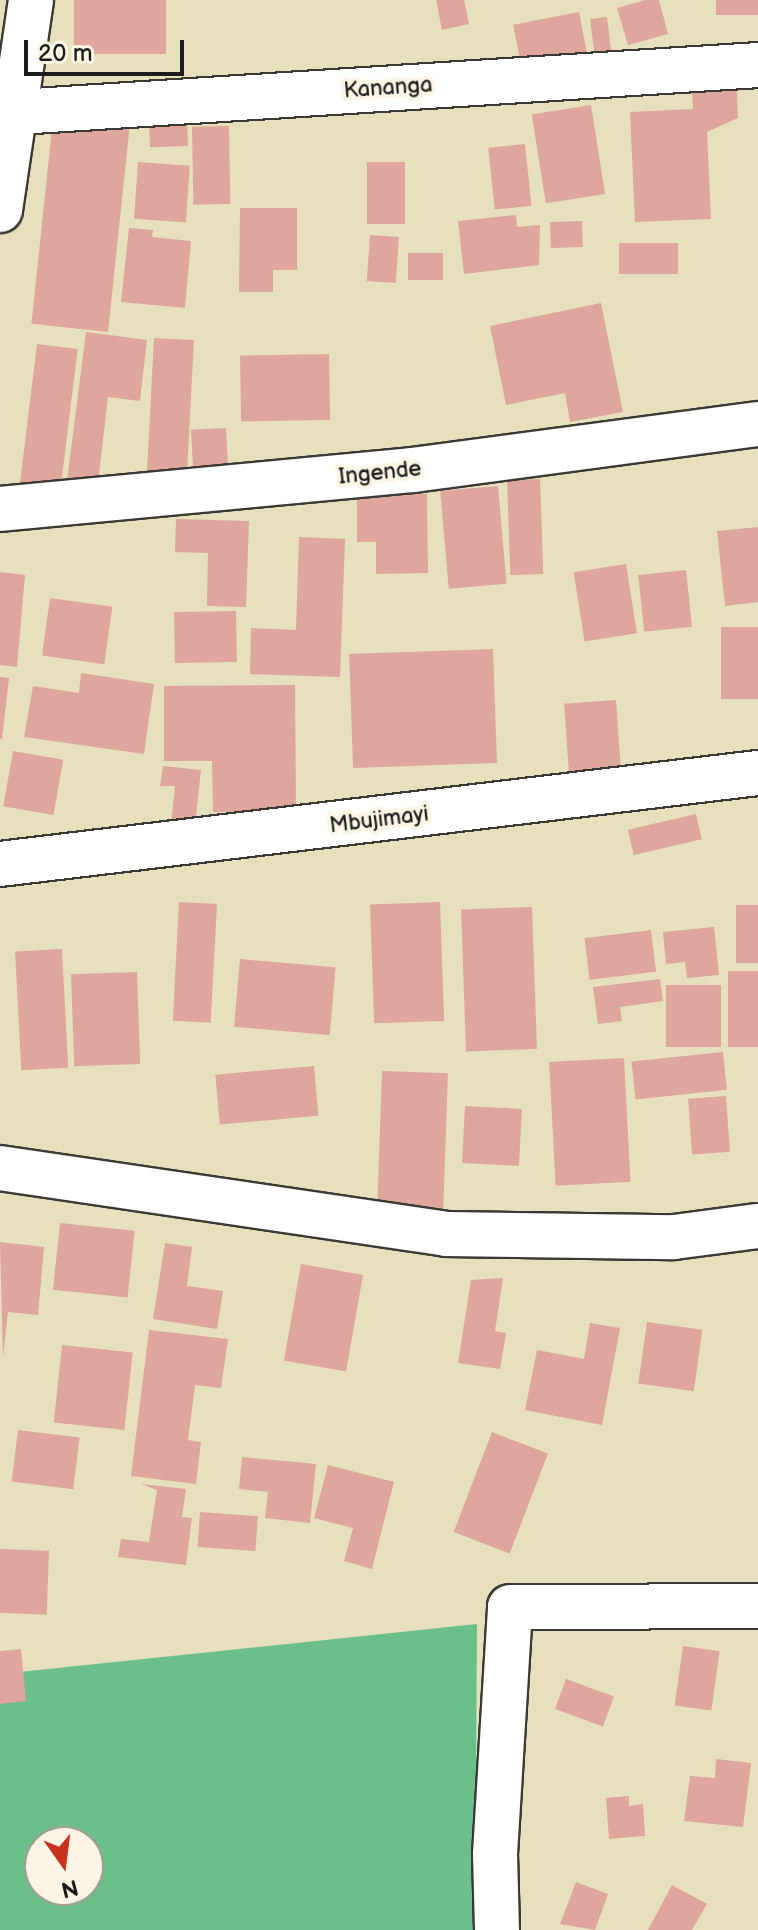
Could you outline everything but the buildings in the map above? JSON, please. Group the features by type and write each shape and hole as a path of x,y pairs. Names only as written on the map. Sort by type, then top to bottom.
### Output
{"street":[{"path":"0,210 18,112 31,0"},
{"name":"Kananga","path":"18,112 758,65"},
{"name":"Ingende","path":"0,509 413,470 758,424"},
{"name":"Mbujimayi","path":"0,864 758,773"},
{"path":"0,1168 446,1234 674,1237 758,1226"},
{"path":"497,1930 495,1854 510,1607 758,1606"}],"green space":[{"path":"477,1624 475,1930 0,1930 0,1674"}]}
